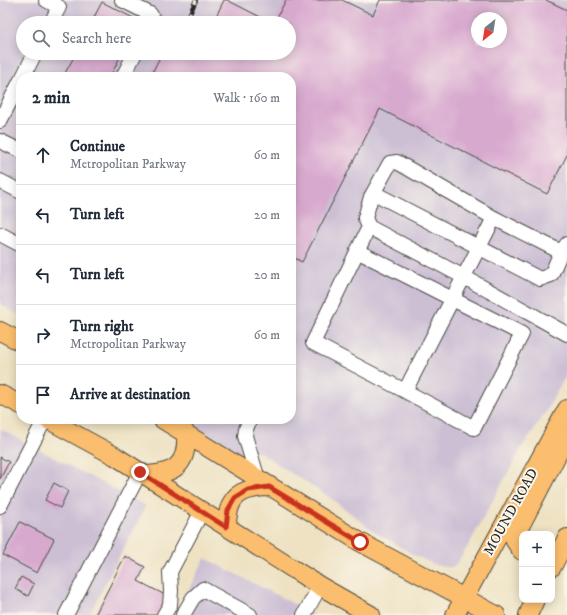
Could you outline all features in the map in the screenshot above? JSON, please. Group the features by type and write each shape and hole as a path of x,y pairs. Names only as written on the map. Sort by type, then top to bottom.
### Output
{"main road":[{"path":"0,331 16,339"},
{"path":"0,394 16,402"},
{"name":"MOUND ROAD","path":"455,615 567,410"},
{"path":"55,424 142,474 320,586 371,615"},
{"path":"171,424 360,542 496,615"},
{"path":"142,474 158,475 166,473 180,464 186,451 186,433"},
{"path":"519,547 515,542 516,534 567,436"},
{"path":"226,527 228,510 235,498 264,483"},
{"path":"557,561 567,538"},
{"path":"528,615 534,603"}],"lane":[{"path":"46,0 61,4 55,16"},
{"path":"122,0 150,14 151,16"},
{"path":"26,72 32,60"},
{"path":"126,72 132,60"},
{"path":"0,120 16,90"},
{"path":"0,141 16,149"},
{"path":"374,193 540,279 551,275 564,248 494,218 397,162 390,163 374,193 364,218 369,228 464,277 567,334"},
{"path":"0,181 16,189"},
{"path":"406,391 494,218"},
{"path":"357,251 522,334 474,428 313,343 357,251 369,228"},
{"path":"0,234 16,242"},
{"path":"0,506 43,424"},
{"path":"248,424 245,436 264,483"},
{"path":"66,615 142,474"},
{"path":"164,615 170,604 170,572 202,511"},
{"path":"304,615 320,586"},
{"path":"183,615 193,598 203,589 250,615"}],"shaded area":[{"path":"0,0 567,0 567,373 547,410 522,447 468,546 454,567 435,565 416,556 375,532 329,497 259,452 242,456 190,424 296,424 296,72 16,72 16,313 0,304"},
{"path":"0,429 146,506 89,615 0,615"},
{"path":"205,558 315,615 175,615"}],"building":[{"path":"224,0 227,0 258,16 216,16"},
{"path":"286,0 342,0 373,15 380,0 546,0 567,10 567,155 547,194 380,109 302,262 296,259 296,72 152,72 158,60 296,60 296,16 278,16"},
{"path":"102,2 129,16 95,16"},
{"path":"72,60 118,60 112,72 66,72"},
{"path":"0,457 9,462 0,479"},
{"path":"54,483 68,491 60,508 45,500"},
{"path":"20,522 54,539 37,573 3,555"},
{"path":"125,556 145,567 138,581 169,597 160,615 95,615"},
{"path":"21,577 34,584 28,596 15,589"}],"railway":[{"path":"189,16 196,0"}],"route":[{"path":"140,472 226,527 228,510 235,498 248,490 258,487 269,487 360,542"}]}
